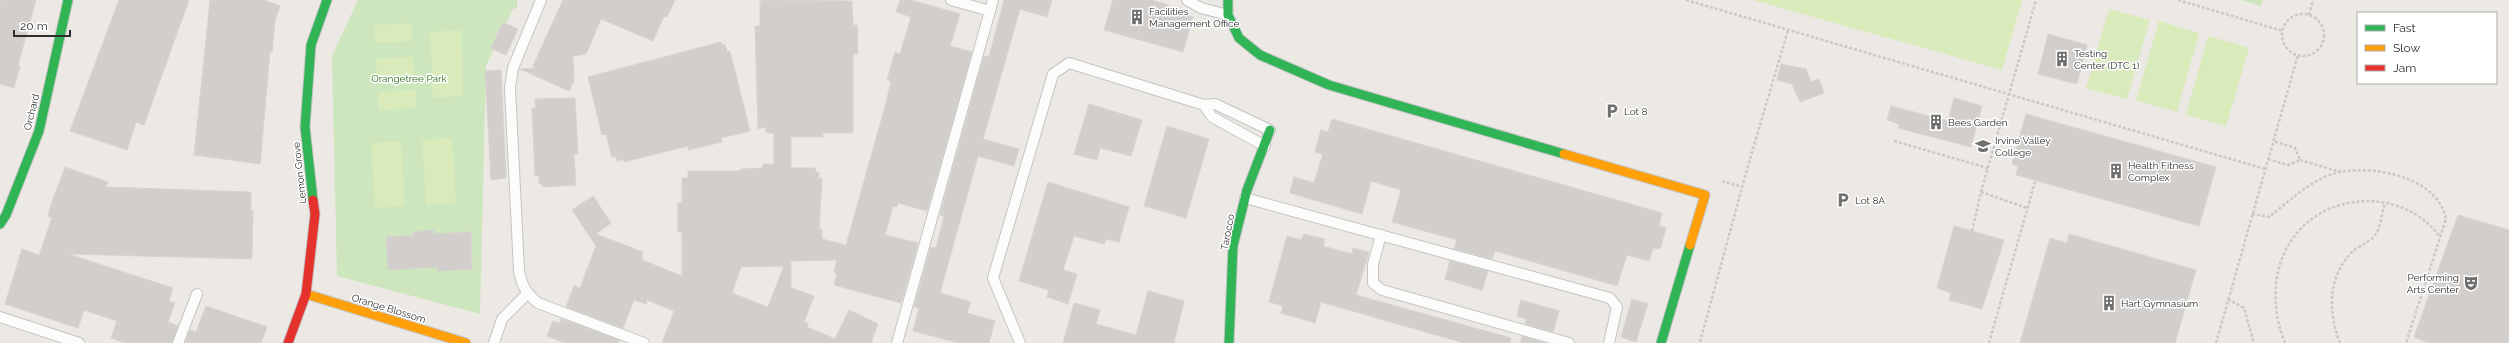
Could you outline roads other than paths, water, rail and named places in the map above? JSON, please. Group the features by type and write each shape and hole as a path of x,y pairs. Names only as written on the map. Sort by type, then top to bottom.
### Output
{"street":[{"name":"Orchard","path":"0,224 6,215 39,131 68,0"},
{"name":"Lemon Grove","path":"288,343 306,294 315,214 305,127 311,45 327,0"},
{"path":"1228,0 1228,15 1239,38 1260,55 1329,85 1705,195 1661,343"},
{"name":"Tarocco","path":"1229,343 1233,246 1245,198 1270,130"},
{"name":"Orange Blossom","path":"306,294 466,343"}],"lane":[{"path":"541,0 513,68 510,88 519,272 522,286 538,303 644,343"},
{"path":"951,0 990,11"},
{"path":"897,343 993,0"},
{"path":"1187,0 1201,8 1228,15"},
{"path":"1020,343 993,278 1053,74 1069,63 1204,105 1215,104 1270,130"},
{"path":"1204,105 1212,117 1265,146"},
{"path":"1245,198 1610,298 1617,307 1608,343"},
{"path":"1382,235 1373,264 1373,283 1382,290 1569,343"},
{"path":"178,343 197,294"},
{"path":"494,343 502,319 528,294"},
{"path":"0,317 79,343"}],"place":[{"name":"Facilities Management Office","path":"1137,17"},
{"name":"Testing Center (DTC 1)","path":"2062,59"},
{"name":"Lot 8","path":"1612,111"},
{"name":"Bees Garden","path":"1936,122"},
{"name":"Irvine Valley College","path":"1983,146"},
{"name":"Health Fitness Complex","path":"2116,171"},
{"name":"Lot 8A","path":"1843,200"},
{"name":"Performing Arts Center","path":"2471,283"},
{"name":"Hart Gymnasium","path":"2109,303"}],"park label":[{"name":"Orangetree Park","path":"409,78"}]}
